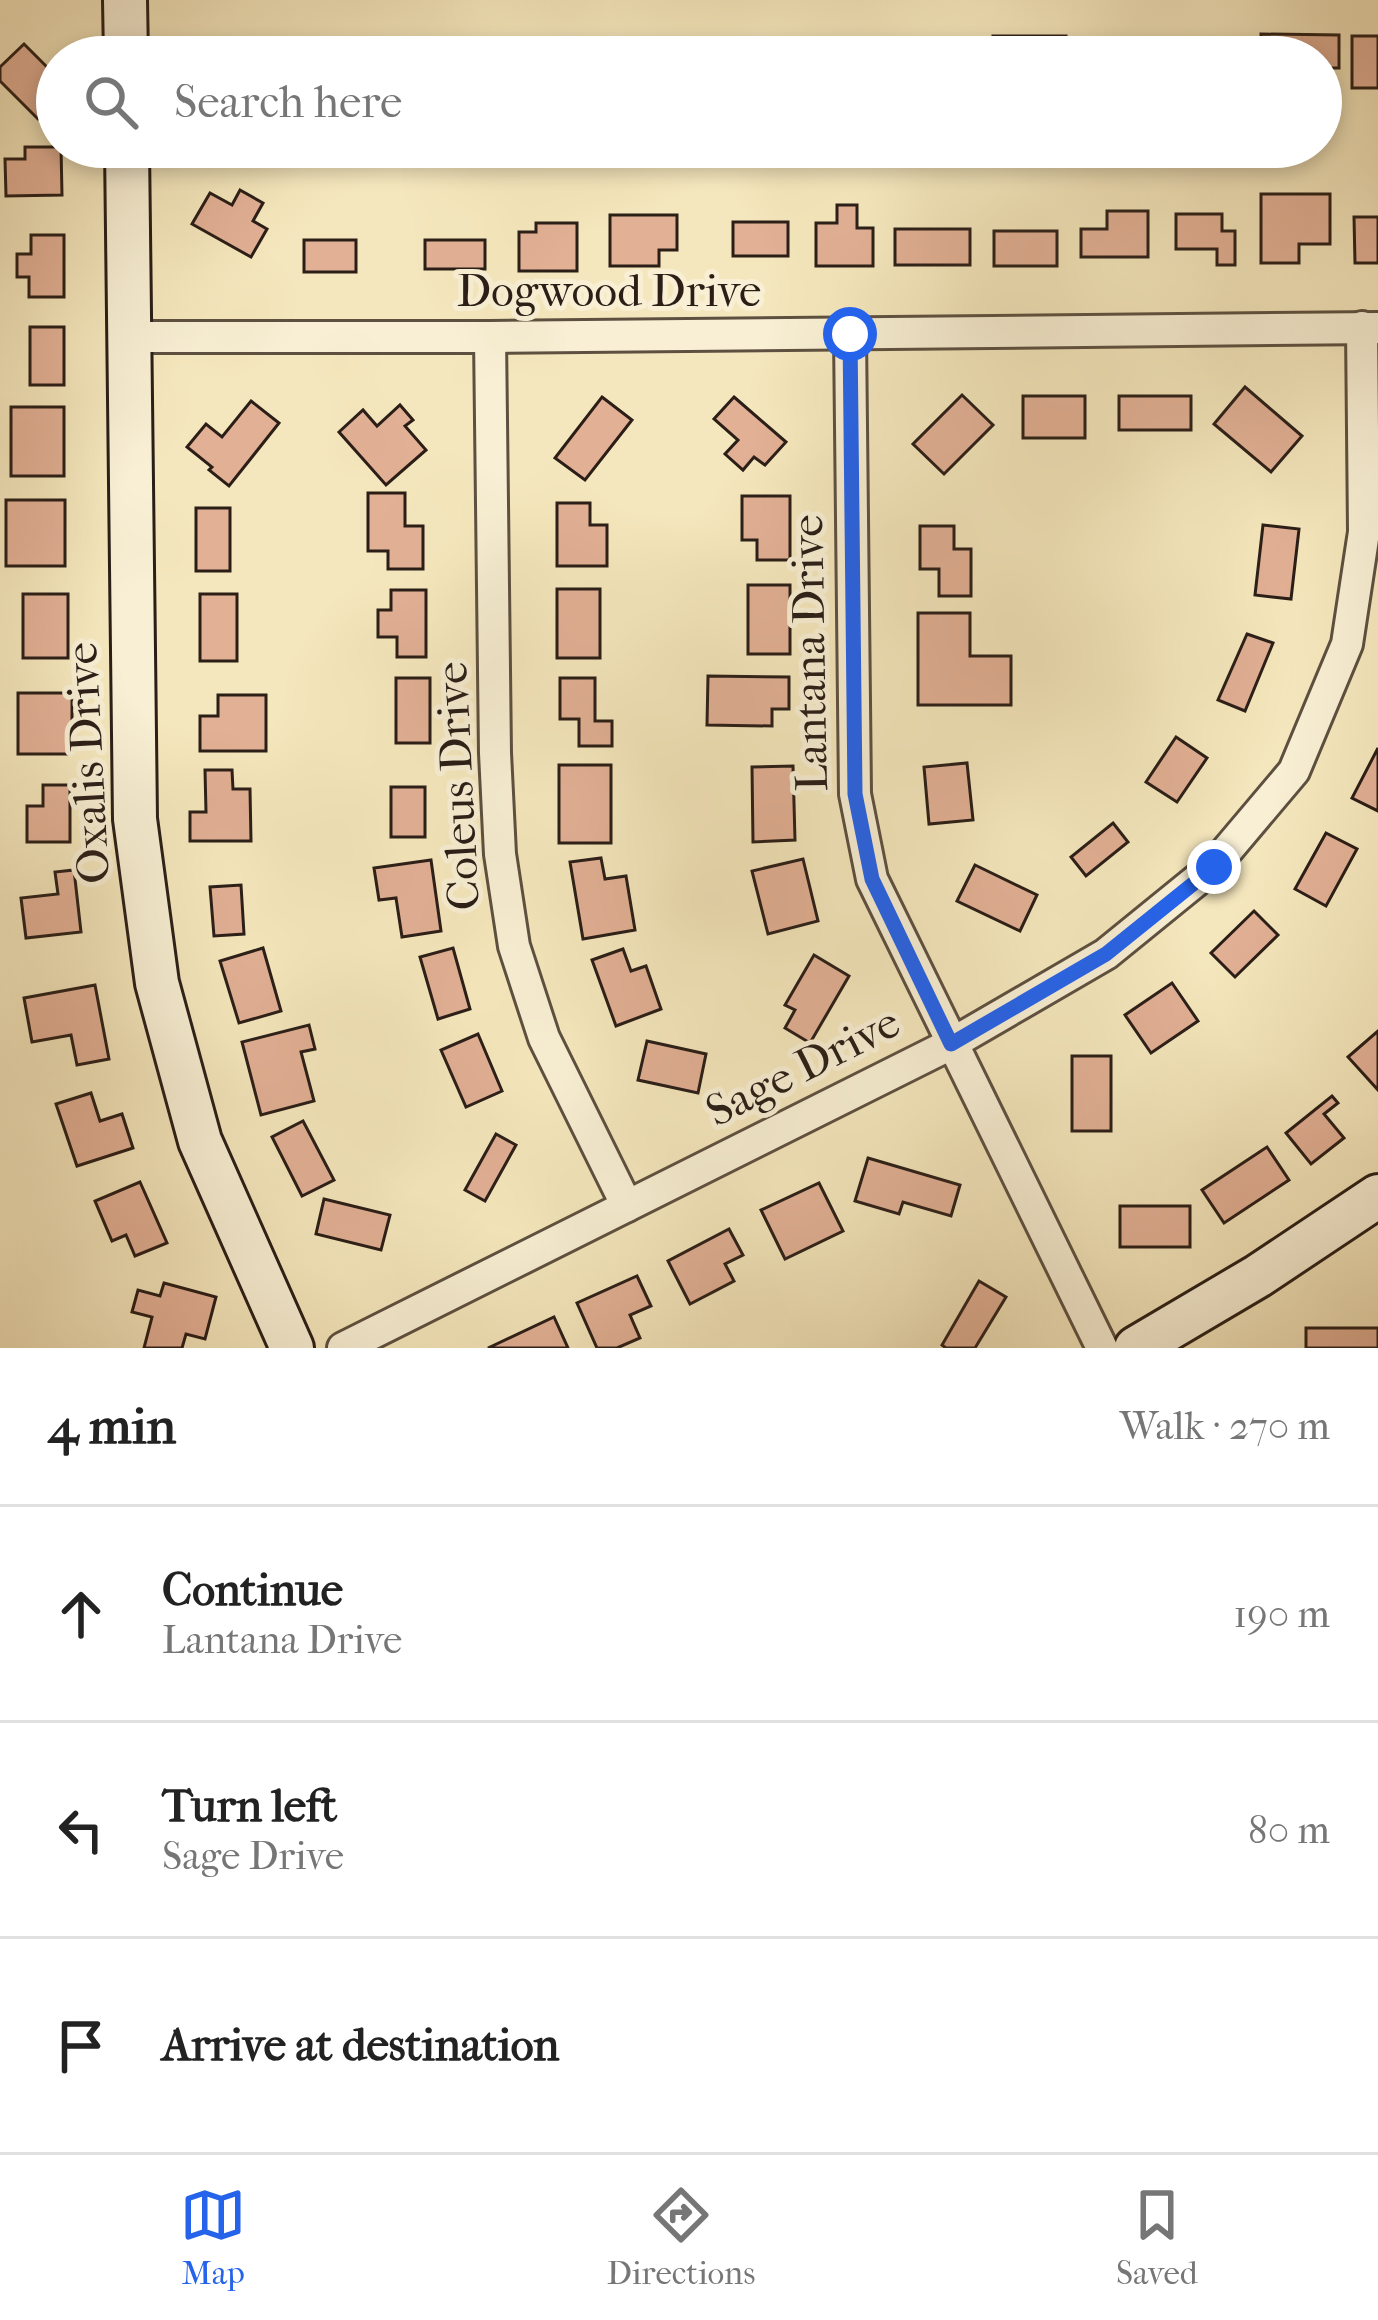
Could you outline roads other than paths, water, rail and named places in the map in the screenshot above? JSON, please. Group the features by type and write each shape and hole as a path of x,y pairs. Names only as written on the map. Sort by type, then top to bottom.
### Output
{"street":[{"path":"125,0 126,36"},
{"name":"Oxalis Drive","path":"127,168 135,819 157,983 200,1142 292,1348"},
{"name":"Dogwood Drive","path":"128,337 1370,327"},
{"name":"Sage Drive","path":"343,1348 951,1044 1106,954 1214,867 1294,771 1347,644 1364,532 1370,327"},
{"name":"Lantana Drive","path":"850,334 855,794 872,879 1102,1348"},
{"name":"Coleus Drive","path":"490,337 495,753 500,854 514,946 544,1038 627,1206"},
{"path":"1136,1348 1374,1209"}]}
